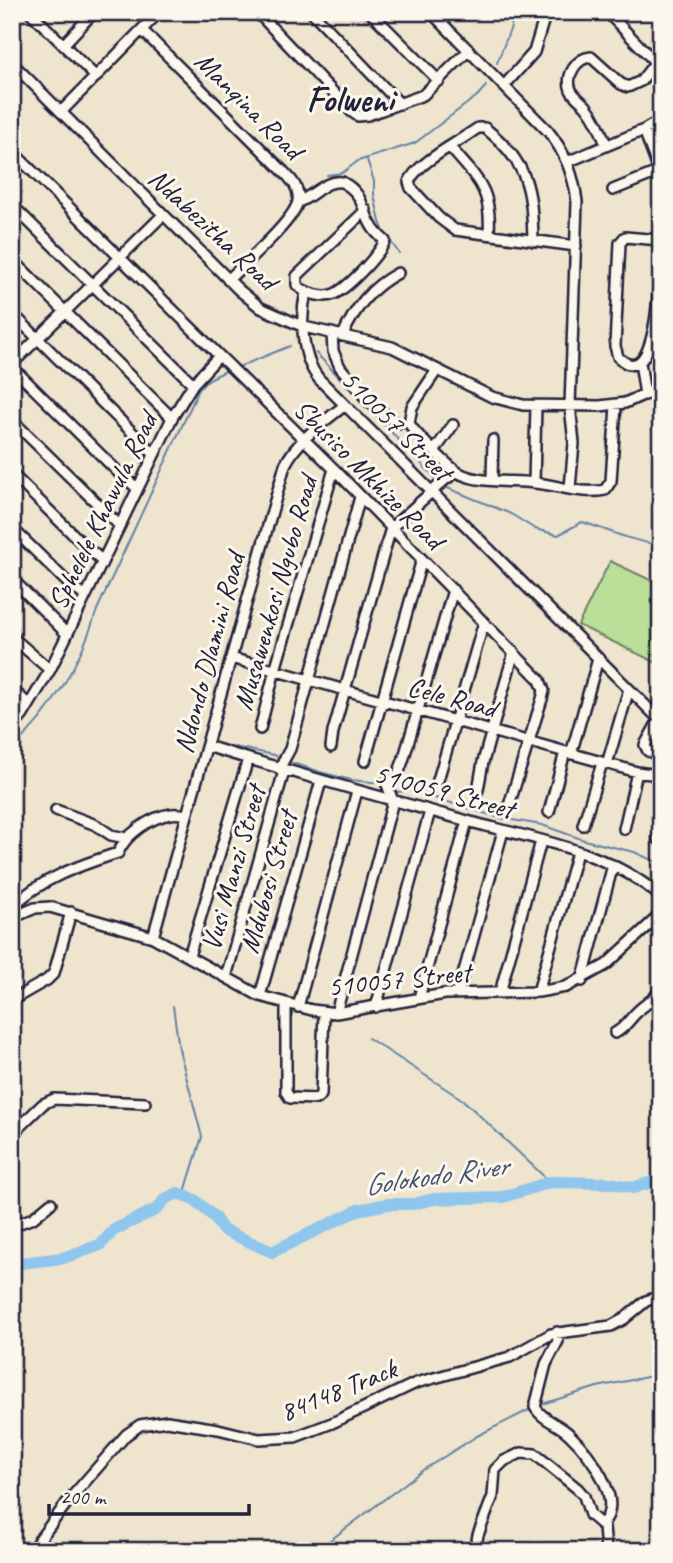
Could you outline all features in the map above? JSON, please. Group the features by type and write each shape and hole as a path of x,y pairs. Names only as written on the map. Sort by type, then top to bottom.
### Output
{"street":[{"path":"30,12 96,77"},
{"path":"61,112 159,12"},
{"path":"257,12 355,114 368,115 423,95 469,50"},
{"path":"312,12 400,104"},
{"path":"370,12 439,81"},
{"path":"504,86 534,51 547,12"},
{"path":"606,145 593,116 571,89 570,79 577,64 584,58 594,58 621,84 628,87 641,81 658,59 607,12"},
{"path":"64,44 92,13"},
{"path":"437,14 548,131 567,162 577,202 570,406 574,443 570,488"},
{"name":"Manqina Road","path":"142,30 284,172 298,191 298,202 288,219 228,279"},
{"name":"Ndabezitha Road","path":"12,63 228,279 261,307 304,327 392,346 492,397 510,403 536,406 616,405 661,387"},
{"path":"567,162 644,130 661,120"},
{"path":"533,241 532,205 527,179 495,136 482,127 410,177 409,184 432,211 451,227 463,231 533,241 576,246"},
{"path":"613,190 660,174 644,130"},
{"path":"450,148 482,186 489,205 489,234"},
{"name":"Sbusiso Mkhize Road","path":"12,151 334,469 535,673 543,685 542,699 528,741"},
{"path":"298,202 309,198 329,183 337,181 347,185 358,195 371,226 383,239 384,244 366,266 333,295 306,292"},
{"path":"12,205 192,384"},
{"name":"510057 Street","path":"366,210 300,272 296,279 306,292 302,311 312,369 660,720"},
{"path":"137,488 12,366 163,215"},
{"path":"645,394 640,362 655,327 660,290 661,215"},
{"path":"640,362 628,364 618,357 616,352 620,243 625,237 660,240"},
{"path":"12,259 172,418"},
{"path":"342,335 366,297 382,282 398,273"},
{"path":"12,313 154,454"},
{"path":"332,333 333,351 340,367 369,402 398,424"},
{"name":"Sphelele Khawula Road","path":"12,728 50,670 172,418 192,384 219,356"},
{"path":"437,370 412,408 409,418 412,428 457,472 474,478 534,483 592,492 605,490 609,485 616,405"},
{"name":"Ndondo Dlamini Road","path":"153,937 285,465 290,454 303,440 345,405"},
{"path":"534,483 536,406"},
{"path":"12,420 119,525"},
{"path":"435,450 453,425"},
{"path":"492,479 493,439"},
{"name":"Musawenkosi Ngubo Road","path":"260,729 334,469"},
{"path":"331,747 391,528 457,472"},
{"path":"12,474 102,560"},
{"name":"Musawenkosi Ngubo Road","path":"281,770 290,749 360,497"},
{"path":"12,528 69,584 85,596"},
{"path":"365,761 422,559"},
{"path":"12,579 67,634"},
{"path":"336,1013 393,801 386,782 397,779 453,590"},
{"path":"438,780 484,622"},
{"path":"12,637 50,670"},
{"path":"478,790 491,731 514,652"},
{"name":"Cele Road","path":"231,658 604,764 637,772 660,773"},
{"path":"549,812 598,659"},
{"path":"12,689 29,705"},
{"path":"583,825 628,689"},
{"path":"660,720 645,745 648,751 661,756"},
{"path":"510,802 528,741"},
{"name":"510059 Street","path":"207,746 281,770 578,852 633,875 661,897"},
{"path":"189,956 248,759"},
{"name":"Vusi Manzi Street","path":"226,977 281,770"},
{"path":"624,829 637,772"},
{"name":"Mdubosi Street","path":"260,996 321,781"},
{"path":"298,1007 357,791"},
{"path":"57,810 96,825 111,835 126,838"},
{"path":"376,1007 430,811"},
{"path":"13,914 38,886 92,860 118,853 126,838 164,816 173,813 187,815"},
{"path":"419,998 467,821"},
{"path":"458,993 503,831"},
{"path":"500,993 541,841"},
{"path":"538,992 578,852"},
{"path":"582,981 613,865"},
{"name":"510057 Street","path":"13,914 42,907 71,912 153,937 260,996 298,1007 336,1013 458,993 538,992 566,987 582,981 620,954 660,917"},
{"path":"12,1000 47,980 54,972 71,912"},
{"path":"615,1033 626,1026 636,1012 651,1003 661,989"},
{"path":"286,1003 286,1092 290,1098 316,1099 321,1095 324,1012"},
{"path":"12,1134 43,1104 54,1099 145,1103"},
{"path":"12,1226 33,1218 51,1203"},
{"name":"84148 Track","path":"37,1549 69,1500 125,1435 140,1425 167,1421 259,1439 295,1437 332,1423 416,1383 510,1357 557,1332 611,1326 624,1320 646,1301 661,1296"},
{"path":"557,1332 558,1341 546,1364 535,1407 539,1413 570,1435 603,1480 610,1508 602,1524"},
{"path":"475,1551 478,1535 493,1496 495,1470 504,1461 521,1453 535,1454 578,1489 584,1496 590,1515 602,1524 606,1533 606,1551"}],"green space":[{"path":"610,561 661,585 661,665 578,625"}],"waterway":[{"path":"497,63 511,27 512,12"},
{"path":"327,175 342,173 358,161 415,143 477,96 486,86"},
{"path":"367,160 374,181 380,222 399,253"},
{"path":"236,368 290,346"},
{"path":"316,353 438,481"},
{"path":"12,748 40,719 74,667 97,610 199,389 209,379 226,371"},
{"path":"445,487 511,514 535,529 558,535 582,522 631,539 661,545"},
{"path":"235,747 274,755 281,759"},
{"path":"289,762 318,771"},
{"path":"320,772 351,780 381,783"},
{"path":"391,788 398,792 409,790 500,818 542,825 584,840 634,852 661,864"},
{"path":"173,1006 179,1049 202,1137 184,1195"},
{"path":"368,1038 463,1100 550,1182"},
{"name":"Golokodo River","path":"12,1264 63,1258 100,1245 114,1230 157,1209 165,1199 178,1193 195,1200 214,1217 223,1230 272,1252 358,1210 388,1204 413,1204 434,1199 503,1197 550,1182 611,1183 633,1188 661,1179"},
{"path":"539,1405 597,1387 652,1376 661,1377"},
{"path":"316,1551 423,1470 477,1436 531,1409"}],"district":[{"name":"Folweni","path":"350,99"}]}
